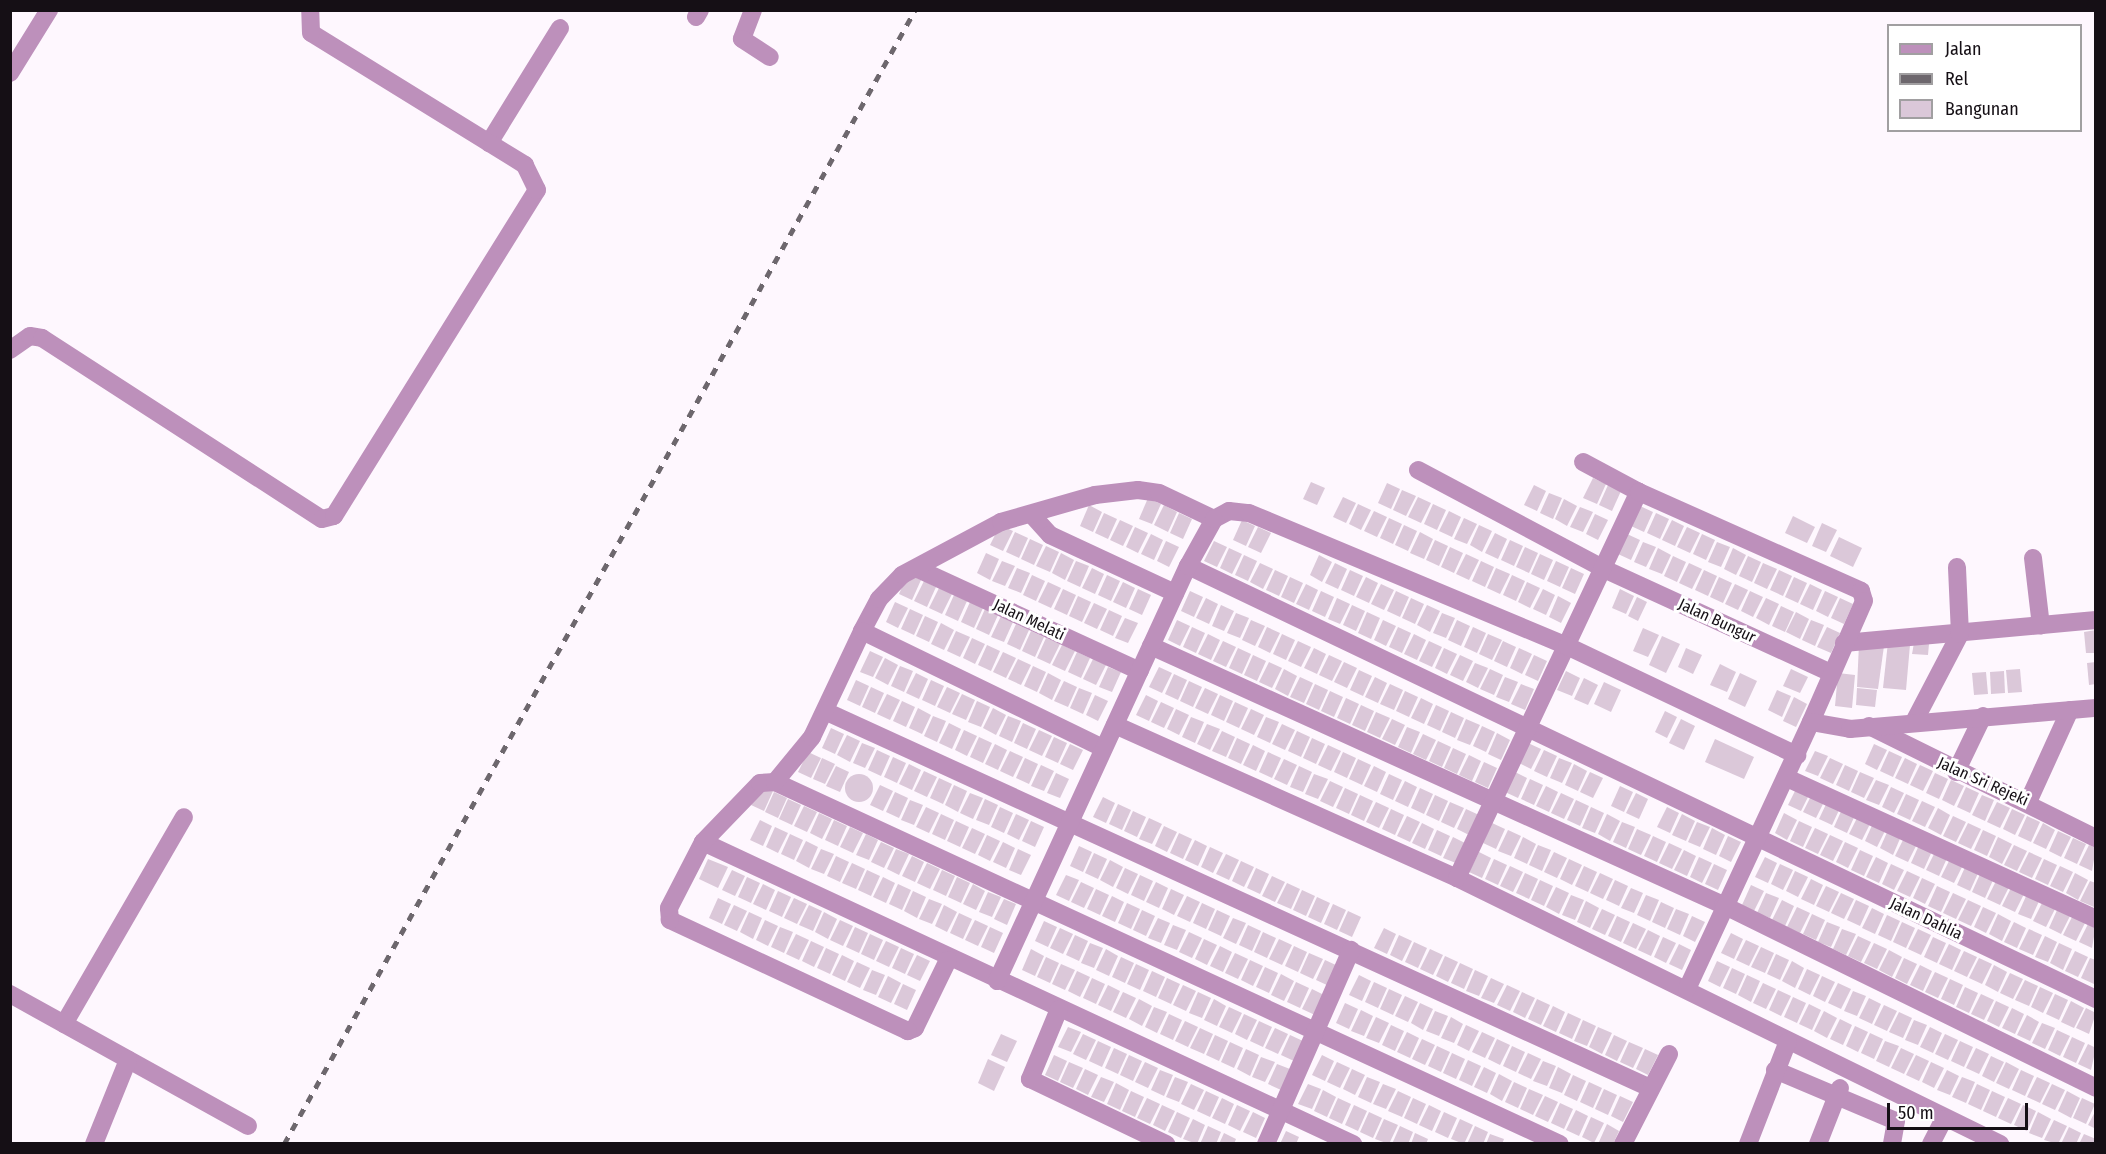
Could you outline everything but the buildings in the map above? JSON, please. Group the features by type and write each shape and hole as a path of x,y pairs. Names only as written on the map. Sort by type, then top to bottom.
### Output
{"street":[{"path":"10,73 50,10"},
{"path":"10,350 30,336 42,338 322,519 334,516 537,190 525,165 311,33 310,10"},
{"path":"753,10 742,39 770,57"},
{"path":"489,143 560,28"},
{"path":"1583,462 1639,492 1861,591 1864,601 1787,778 1724,905 1687,989"},
{"name":"Jalan Bungur","path":"1418,470 1604,569 1831,673"},
{"path":"775,782 827,712 862,631 879,599 902,575 918,569 1002,522 1095,495 1138,490 1160,493 1214,519"},
{"path":"1456,878 1490,801 1529,726 1639,492"},
{"path":"997,981 1030,900 1188,566 1214,519 1229,511 1249,513 1567,646 1797,755"},
{"path":"1032,515 1050,535 1175,593"},
{"path":"2033,558 2041,626"},
{"name":"Jalan Dahlia","path":"1188,566 1529,726 1757,840 2096,999"},
{"path":"1914,720 1960,634 1957,567"},
{"name":"Jalan Melati","path":"918,569 1140,671"},
{"path":"1844,643 2096,620"},
{"path":"862,631 1103,748"},
{"path":"1151,646 1724,905 2096,1088"},
{"path":"1811,722 1833,728 1914,720 2096,708"},
{"path":"2028,801 2070,710"},
{"path":"827,712 1650,1088"},
{"path":"1956,772 1983,716"},
{"path":"1114,724 1456,878 1687,989 1846,1073 2000,1143"},
{"name":"Jalan Sri Rejeki","path":"1869,726 1956,772 2028,801 2095,836"},
{"path":"1787,778 2096,920"},
{"path":"948,960 908,1031 670,920 669,909 703,842 760,783 775,782 1560,1143"},
{"path":"64,1024 184,817"},
{"path":"703,842 948,960 1353,1143"},
{"path":"1266,1143 1351,950"},
{"path":"10,994 248,1126"},
{"path":"1059,1009 1030,1079 1166,1143"},
{"path":"1748,1143 1788,1041"},
{"path":"1623,1143 1669,1054"},
{"path":"94,1143 128,1060"},
{"path":"1775,1070 1896,1121 1892,1143"},
{"path":"1818,1143 1846,1073"},
{"path":"1931,1143 1944,1119"}],"railway":[{"path":"284,1144 915,10"}]}
